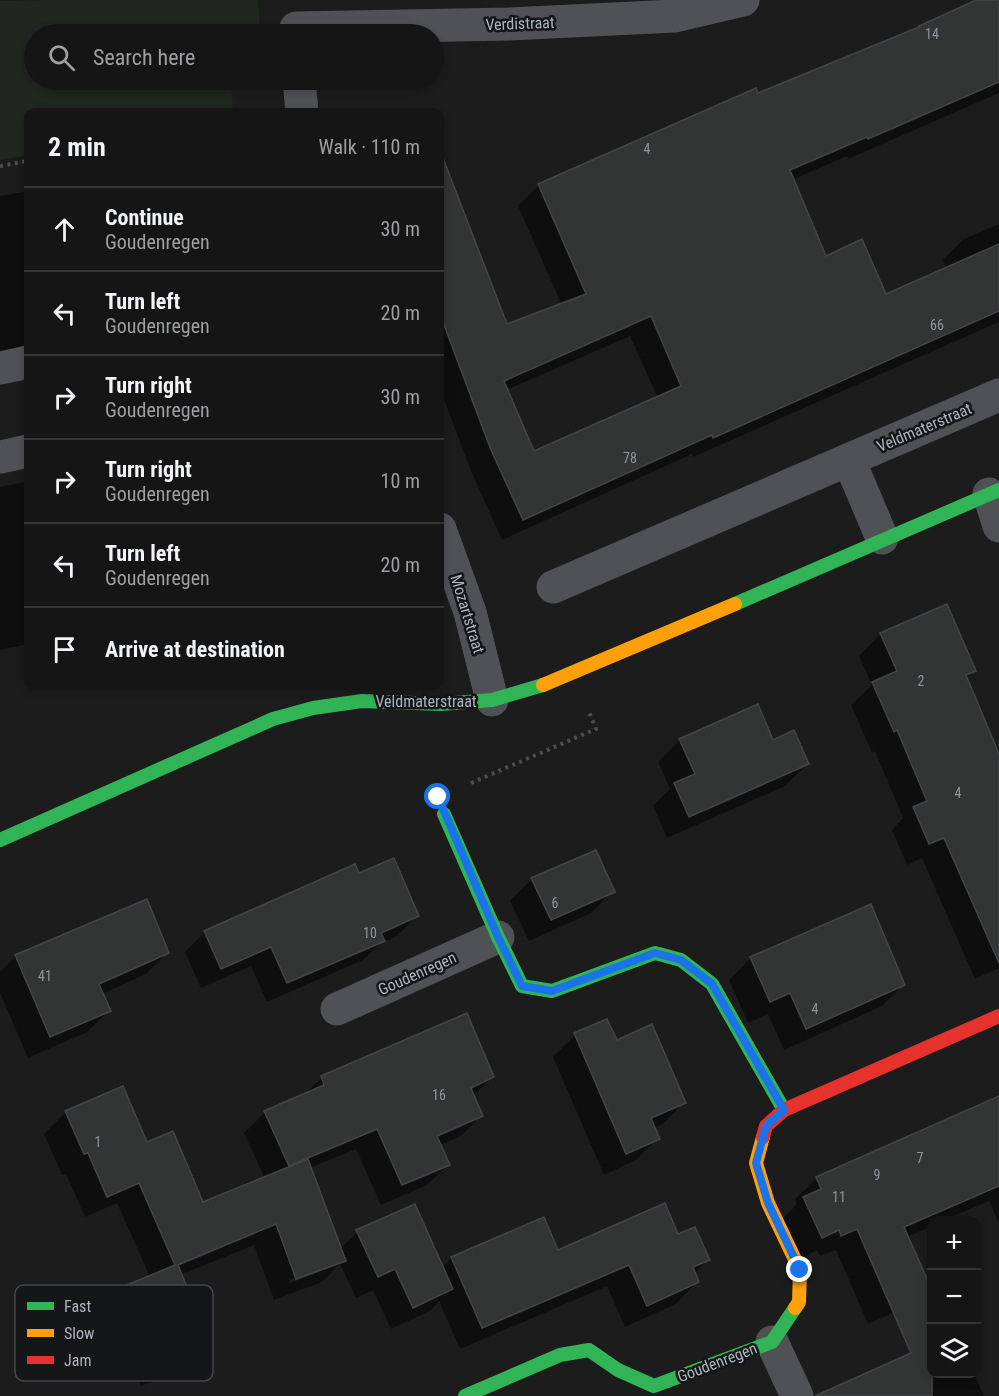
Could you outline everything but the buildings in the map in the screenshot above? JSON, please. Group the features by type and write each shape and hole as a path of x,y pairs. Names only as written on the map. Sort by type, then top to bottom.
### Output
{"street":[{"name":"Verdistraat","path":"296,21 509,24 675,16 743,0"},
{"path":"300,90 302,108"},
{"path":"0,368 24,363"},
{"name":"Veldmaterstraat","path":"553,587 999,395"},
{"path":"0,457 24,452"},
{"path":"849,460 882,538"},
{"path":"994,492 999,526"},
{"name":"Veldmaterstraat","path":"0,840 273,719 313,708 362,701 441,704 492,700 550,683 882,538 994,492"},
{"name":"Mozartstraat","path":"444,540 470,612 492,700"},
{"path":"444,814 522,986 552,991 655,953 681,960 712,984 784,1110"},
{"name":"Goudenregen","path":"337,1010 498,937"},
{"name":"Goudenregen","path":"465,1396 560,1355 589,1350 618,1370 654,1386 772,1342 799,1302 800,1270 768,1203 756,1163 766,1126 784,1110 999,1016"},
{"name":"Goudenregen","path":"772,1342 796,1396"}],"path":[{"path":"0,166 24,162"},
{"path":"444,814 438,797 596,729 574,672"}],"shaded area":[{"path":"258,0 259,24 24,24 24,90 232,90 233,108 24,108 24,156 0,160 0,1"}],"traffic: fast":[{"path":"735,604 999,490"},
{"path":"0,840 273,719 313,708 362,701 441,704 492,700 543,685"},
{"path":"444,814 522,986 552,991 655,953 681,960 712,984 784,1110"},
{"path":"465,1396 560,1355 589,1350 618,1370 654,1386 772,1342 795,1308"}],"traffic: slow":[{"path":"543,685 735,604"},
{"path":"763,1137 756,1163 768,1203 800,1270 799,1302 795,1308"}],"traffic: jam":[{"path":"763,1137 766,1126 784,1110 999,1016"}],"route":[{"path":"438,797 498,937 522,986 552,991 655,953 681,960 712,984 784,1110 766,1126 756,1163 768,1203 800,1270"}]}
